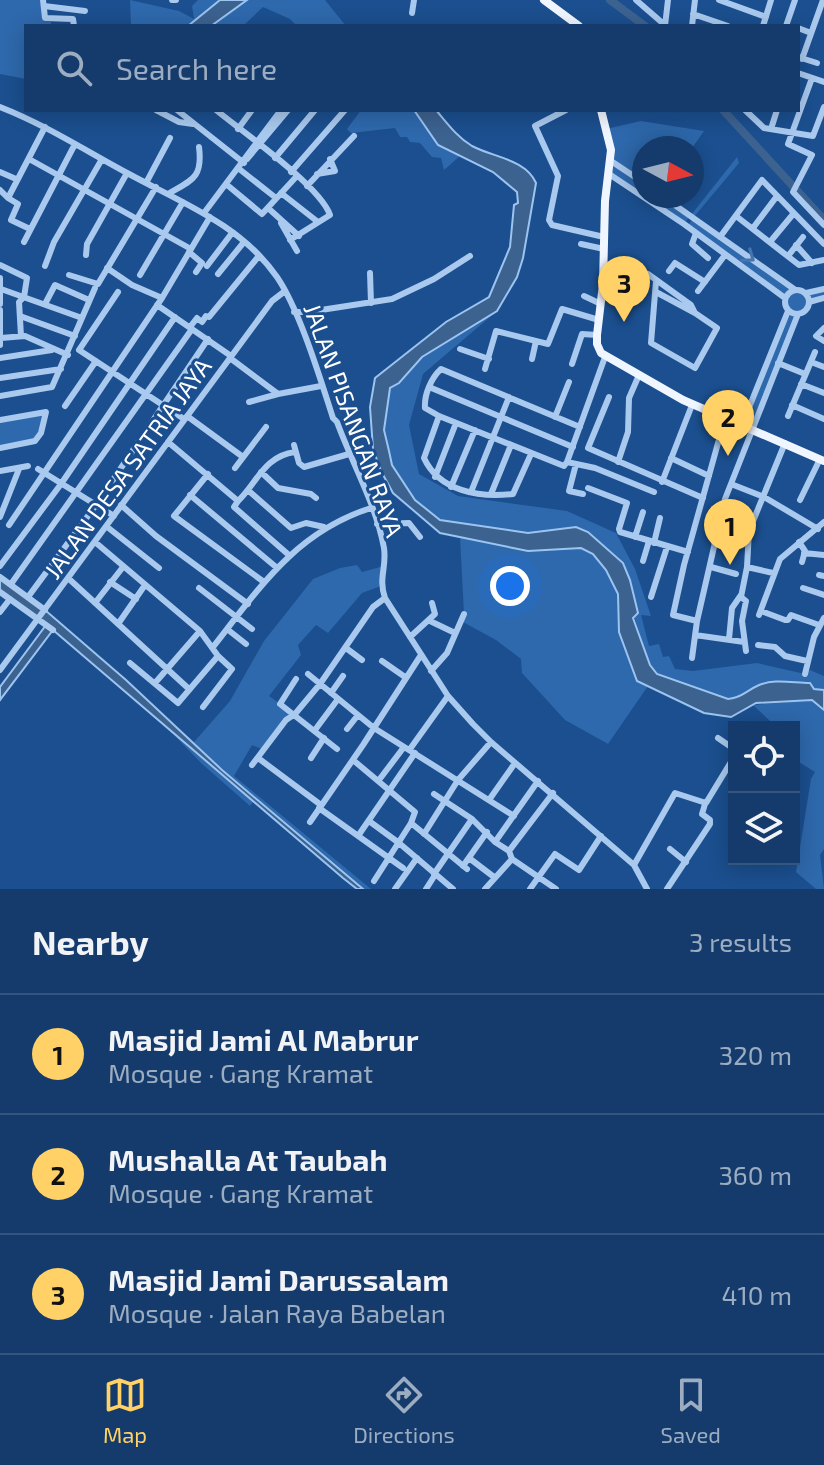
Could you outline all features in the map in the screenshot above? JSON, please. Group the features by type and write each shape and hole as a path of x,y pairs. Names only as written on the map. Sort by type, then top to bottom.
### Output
{"main road":[{"path":"548,1 577,24"},
{"path":"602,112 611,150 597,335 597,344 605,357 692,405 822,460"}],"street":[{"path":"412,13 414,0"},
{"path":"636,0 664,24"},
{"path":"649,9 650,0"},
{"path":"666,24 668,0"},
{"path":"692,24 695,0"},
{"path":"719,0 766,17"},
{"path":"764,24 771,0"},
{"path":"791,24 795,0"},
{"path":"817,63 800,58 823,0"},
{"path":"74,24 73,19 51,22 45,18 44,3 85,11"},
{"path":"693,14 722,24"},
{"path":"800,29 811,33"},
{"path":"800,74 824,82"},
{"path":"800,111 812,78"},
{"path":"747,112 762,127 814,136 824,107"},
{"name":"JALAN PISANGAN RAYA","path":"0,108 45,127 207,215 237,234 268,265 294,312 377,524 384,552 381,586 385,598 448,696 491,742 634,865 647,889"},
{"path":"160,112 179,122 194,124"},
{"path":"179,112 240,165 318,222"},
{"path":"218,112 325,200 330,215 290,240"},
{"path":"238,129 251,112"},
{"path":"258,143 280,112"},
{"path":"9,525 41,471 113,373 160,302 226,184 286,112"},
{"path":"275,158 313,112"},
{"path":"226,184 262,214 343,112"},
{"path":"562,112 537,124 535,129 558,176 550,223 569,232 604,237"},
{"path":"754,119 756,112"},
{"path":"771,129 776,112"},
{"path":"800,112 789,145 811,153 812,157 793,192 824,225"},
{"path":"8,198 45,127"},
{"path":"307,186 354,136"},
{"path":"146,183 170,138"},
{"path":"24,242 75,144"},
{"path":"168,194 197,176 201,164 199,147"},
{"path":"29,159 110,202 190,250 202,263 196,272"},
{"path":"45,266 54,242 102,159"},
{"path":"611,161 632,175"},
{"path":"0,172 16,179"},
{"path":"86,255 87,244 127,173"},
{"path":"609,174 785,298 788,311 742,425"},
{"path":"720,237 762,180 824,244"},
{"path":"69,275 97,285 156,187"},
{"path":"0,190 18,204 11,220 30,229"},
{"path":"753,228 777,196"},
{"path":"140,275 183,202"},
{"path":"268,208 299,236"},
{"path":"679,208 794,289 806,293 824,289"},
{"path":"770,242 794,213"},
{"path":"736,216 800,266 824,260"},
{"path":"281,222 297,251"},
{"path":"207,266 232,233"},
{"path":"696,233 692,244 708,258"},
{"path":"788,256 803,237"},
{"path":"218,274 244,242"},
{"path":"581,244 604,249"},
{"path":"796,245 812,263"},
{"path":"698,291 725,255"},
{"path":"294,312 402,296 470,256"},
{"path":"11,584 147,395 196,319 202,322 258,257"},
{"path":"669,271 675,263 705,282"},
{"path":"0,265 27,278 24,297 19,302 21,336"},
{"path":"603,267 643,272 674,299"},
{"path":"107,268 160,302 175,317 278,394"},
{"path":"370,273 371,303"},
{"path":"0,278 0,304"},
{"path":"656,281 651,343 695,368 717,328 695,313 691,305 656,292"},
{"path":"45,304 55,285 89,300"},
{"path":"170,286 180,293"},
{"path":"0,396 52,387 95,288"},
{"path":"1,289 82,318"},
{"path":"785,298 794,289"},
{"name":"JALAN DESA SATRIA JAYA","path":"0,670 275,296 285,291"},
{"path":"118,292 79,349 243,457"},
{"path":"806,293 809,302"},
{"path":"584,296 601,304"},
{"path":"788,311 798,314 809,302 824,298"},
{"path":"485,369 497,330 550,342 562,309 599,320"},
{"path":"0,310 0,345"},
{"path":"692,658 716,534 731,484 798,314"},
{"path":"20,316 75,336"},
{"path":"0,566 61,484 175,317"},
{"path":"824,328 816,336 824,341"},
{"path":"572,364 582,334 597,335"},
{"path":"1,338 21,336 68,355"},
{"path":"28,597 96,505 208,339"},
{"path":"532,359 536,341"},
{"path":"460,349 489,359"},
{"path":"0,358 55,350"},
{"path":"788,416 815,352"},
{"path":"580,427 440,369 429,387 424,407 562,466 573,447 605,357"},
{"path":"65,406 96,361"},
{"path":"811,362 824,367"},
{"path":"778,363 805,374"},
{"path":"0,378 61,369"},
{"path":"763,374 773,378"},
{"path":"618,462 628,432 630,395 639,375"},
{"path":"555,417 569,382"},
{"path":"801,384 824,393"},
{"path":"249,402 321,386"},
{"path":"429,387 573,447"},
{"path":"471,492 509,397"},
{"path":"609,397 587,447 703,498"},
{"path":"662,482 692,405"},
{"path":"792,405 824,419"},
{"path":"0,420 46,412 41,433 35,441 0,448"},
{"path":"439,416 423,456 435,477 451,487 491,494 515,493 531,454"},
{"path":"697,621 673,615 725,418"},
{"path":"435,477 456,423"},
{"path":"235,468 266,427"},
{"path":"451,487 475,430"},
{"path":"168,442 238,501"},
{"path":"729,639 732,608 741,595 747,567 748,537 785,443"},
{"path":"491,494 511,445"},
{"path":"290,556 234,507 261,472 280,456 295,449 299,463 304,467 349,454"},
{"path":"671,458 709,476"},
{"path":"800,500 822,460"},
{"path":"567,462 606,472 654,492"},
{"path":"576,464 569,491 586,491 626,503 619,531 688,552"},
{"path":"0,471 28,466"},
{"path":"0,517 19,469"},
{"path":"41,471 114,516"},
{"path":"261,472 278,488 311,494 316,498"},
{"path":"208,474 174,516 264,582"},
{"path":"731,484 764,497 818,529"},
{"path":"216,497 224,489"},
{"path":"249,491 291,528 311,523 324,527"},
{"path":"190,495 276,567"},
{"path":"121,505 156,536 248,604"},
{"path":"213,647 276,567 324,527 371,508"},
{"path":"625,512 642,515 635,537"},
{"path":"643,561 660,518"},
{"path":"805,674 814,637 822,621 790,615 786,620 760,613 773,573 783,556 824,522"},
{"path":"377,524 410,523 420,537"},
{"path":"106,526 159,568"},
{"path":"716,534 748,537"},
{"path":"95,542 200,631 232,669 203,707"},
{"path":"799,542 804,553 802,562"},
{"path":"651,597 667,547"},
{"path":"804,553 824,555"},
{"path":"95,603 123,567"},
{"path":"711,567 736,574"},
{"path":"747,567 773,573"},
{"path":"0,577 45,610"},
{"path":"68,578 189,689"},
{"path":"110,582 136,599"},
{"path":"118,624 145,585"},
{"path":"199,588 252,629"},
{"path":"803,588 824,595"},
{"path":"0,592 53,630"},
{"path":"741,595 746,601 742,619 746,651"},
{"path":"252,765 286,720 295,714 320,684 373,607 385,598"},
{"path":"0,612 10,599"},
{"path":"410,637 430,621 435,610 432,603"},
{"path":"431,671 444,657 464,614"},
{"path":"430,621 455,633"},
{"path":"227,629 246,644"},
{"path":"155,683 200,631"},
{"path":"695,635 744,642"},
{"path":"814,637 824,639"},
{"path":"758,645 775,647 785,656 807,661"},
{"path":"346,648 362,660"},
{"path":"310,822 421,655"},
{"path":"130,663 178,703 218,656"},
{"path":"382,661 405,677"},
{"path":"308,674 374,728 489,800 522,832"},
{"path":"331,693 343,676"},
{"path":"296,679 280,704 337,749"},
{"path":"379,780 410,750 448,696"},
{"path":"315,730 338,699"},
{"path":"347,729 358,715"},
{"path":"311,758 324,738"},
{"path":"718,738 728,745"},
{"path":"424,834 458,780 491,742"},
{"path":"358,836 392,790 410,750"},
{"path":"258,758 403,868"},
{"path":"353,760 414,809 411,823 374,881"},
{"path":"489,800 515,763"},
{"path":"667,889 710,824 710,820 702,814 705,804 728,767"},
{"path":"495,842 538,781"},
{"path":"487,888 522,832 553,793"},
{"path":"634,865 675,793 705,804"},
{"path":"434,794 472,819 510,855 556,889"},
{"path":"426,889 472,819"},
{"path":"369,821 453,889"},
{"path":"411,823 465,868 487,832"},
{"path":"530,889 556,854 579,870 601,836"},
{"path":"670,849 686,862"},
{"path":"395,889 417,858"},
{"path":"469,858 494,877"}],"shaded area":[{"path":"0,0 41,0 43,21 51,24 24,24 24,79 0,74"},
{"path":"130,0 179,11 194,19 192,6 198,0 220,0 190,24 131,24"},
{"path":"220,0 247,0 214,24 190,24"},
{"path":"247,0 325,0 344,24 295,24 263,7 245,24 214,24"},
{"path":"360,112 415,112 439,145 460,156 444,170 441,158 432,157 420,143 400,137 395,128 351,133 347,129"},
{"path":"415,112 438,112 467,142 517,164 536,183 523,258 517,277 497,311 422,357 399,383 390,388 384,430 392,465 415,500 440,520 528,533 576,527 588,532 623,563 638,613 633,618 650,665 657,674 728,699 770,682 810,683 814,689 824,690 824,710 812,700 756,703 731,717 704,713 637,681 619,632 618,594 606,570 593,554 581,548 528,551 440,533 393,493 373,449 370,407 375,378 446,322 489,297 510,247 514,205 518,203 517,192 493,172 438,145"},
{"path":"641,121 704,131 700,136 632,136 632,189 609,174 606,129"},
{"path":"737,157 739,163 704,205 704,199"},
{"path":"660,208 680,208 691,215 697,208 702,208 694,217 793,289 806,293 824,289 824,298 809,302 798,314 754,429 742,425 788,311 784,299 687,227 693,218 690,216 684,224"},
{"path":"497,311 423,374 409,425 419,474 458,496 567,511 616,533 635,569 651,616 641,615 649,646 659,644 663,657 669,656 675,669 693,671 757,663 805,674 810,670 824,676 824,690 815,689 809,683 770,682 728,699 657,674 650,665 613,553 576,527 528,533 440,520 415,500 392,465 384,430 390,388 399,383 422,357"},
{"path":"46,412 35,441 0,448 0,420"},
{"path":"460,537 528,551 581,548 593,554 606,570 618,594 619,632 637,680 648,686 608,744 565,720 522,673 521,659 496,640 461,621 464,614"},
{"path":"357,565 362,572 384,566 381,586 362,593 328,633 316,625 298,645 301,655 269,696 295,714 264,750 252,745 234,776 371,889 363,889 178,729 174,734 253,802 250,806 52,628 45,610 194,742 230,701 264,641 313,579"},
{"path":"0,577 45,610 222,770 363,889 357,889 343,878 53,630 0,700 0,687 46,625 0,591"},
{"path":"812,700 824,710 824,849 820,855 824,889 816,889 796,872 797,865 800,865 811,779 815,772 800,763 800,721 770,721 753,705"}],"waterway":[{"path":"610,0 642,24"},
{"path":"725,112 824,220"}],"place":[{"name":"Masjid Jami Darussalam","path":"624,322"},
{"name":"Mushalla At Taubah","path":"728,456"},
{"name":"Masjid Jami Al Mabrur","path":"730,565"}]}
